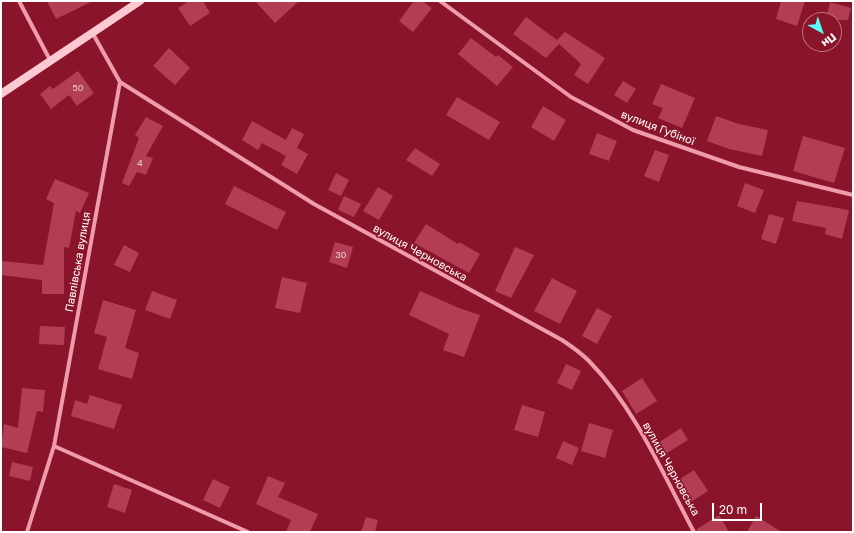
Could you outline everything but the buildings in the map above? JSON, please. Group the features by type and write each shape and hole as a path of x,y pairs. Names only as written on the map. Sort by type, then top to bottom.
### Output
{"main road":[{"path":"1,94 140,1"}],"street":[{"path":"19,1 50,60"},
{"name":"вулиця Губіної","path":"440,1 571,97 633,130 739,167 853,195"},
{"name":"вулиця Черновська","path":"92,32 120,82 314,204 562,340 583,356 611,387 637,425 694,532"},
{"name":"Павлівська вулиця","path":"26,532 54,446 120,82"},
{"path":"54,446 248,532"}]}
